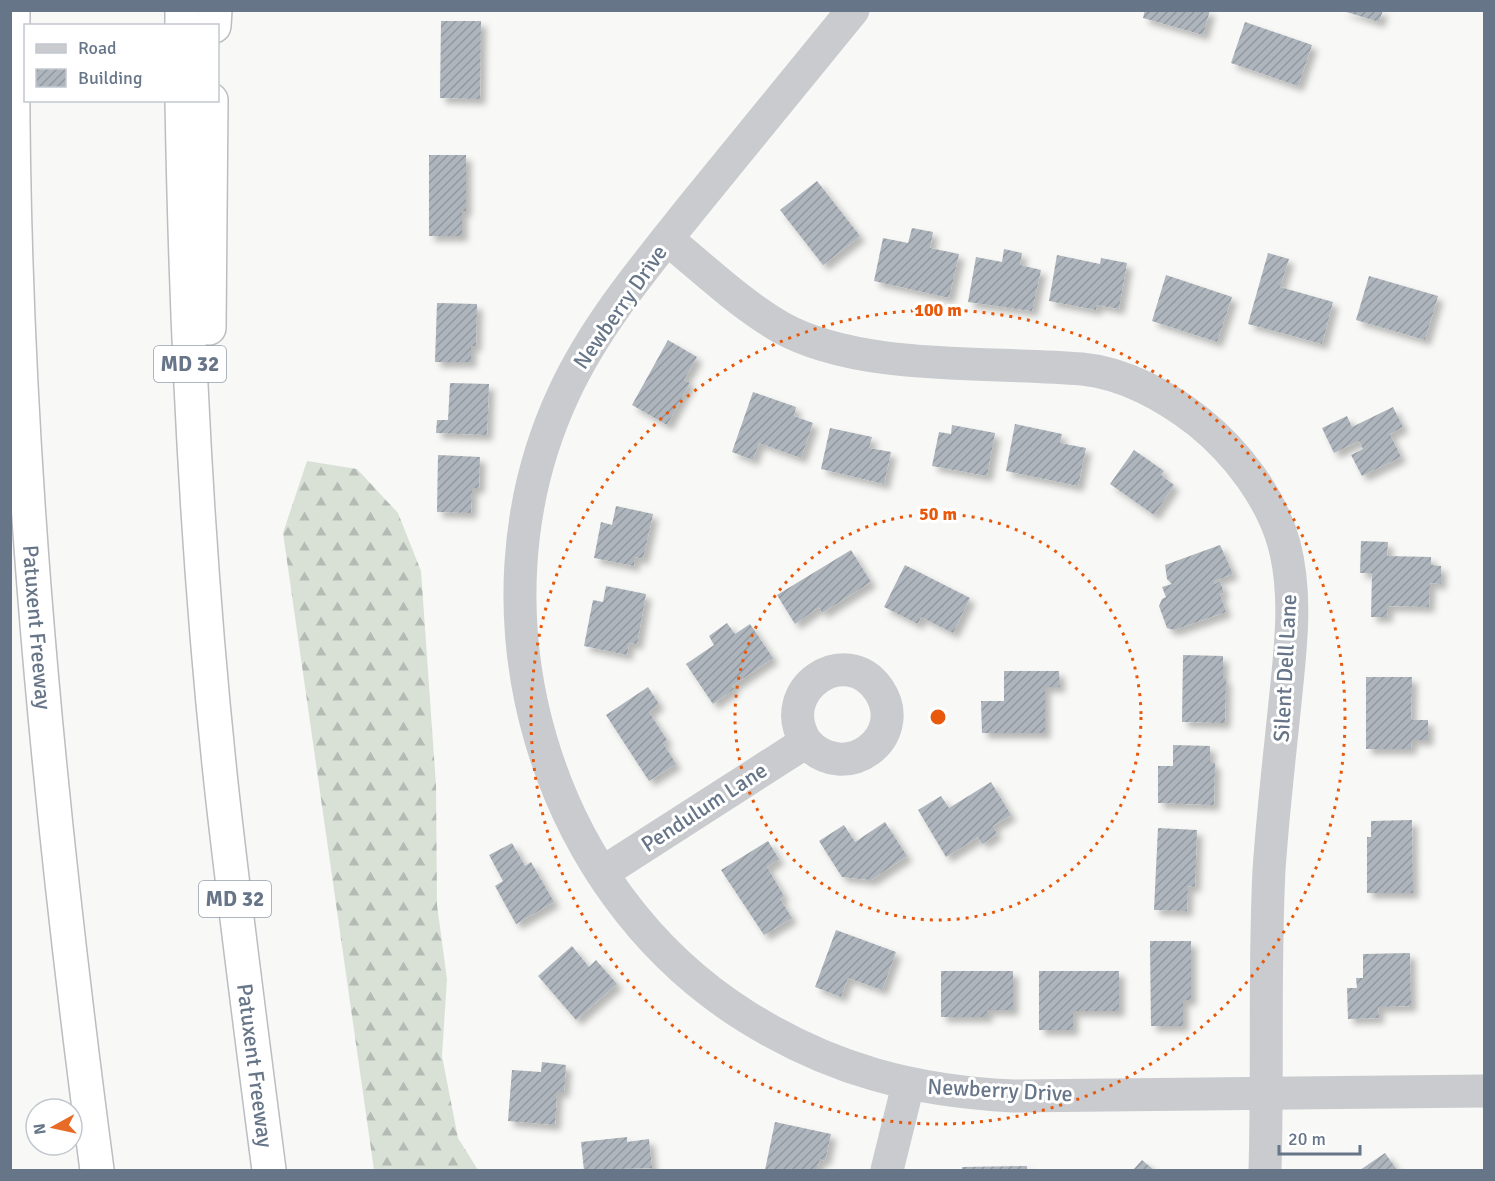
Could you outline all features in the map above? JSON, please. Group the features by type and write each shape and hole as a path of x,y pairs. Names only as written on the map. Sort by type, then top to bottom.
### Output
{"highway":[{"name":"Patuxent Freeway","path":"14,10 15,245 23,453 53,815 97,1170"},
{"name":"Patuxent Freeway","path":"182,102 184,247 207,627 223,799 269,1170"},
{"path":"207,627 210,102"},
{"path":"10,383 36,631"}],"street":[{"name":"Newberry Drive","path":"853,10 667,238 609,315 563,393 543,445 529,497 521,558 519,611 524,666 535,724 552,777 573,824 625,907 656,942 697,981 746,1016 797,1045 850,1068 908,1085 968,1094 1013,1096 1485,1091"},
{"name":"Silent Dell Lane","path":"667,238 744,304 783,328 816,342 855,353 890,358 1092,370 1135,383 1178,405 1216,436 1245,470 1268,506 1284,543 1290,582 1292,625 1270,861 1266,933 1265,1170"},
{"name":"Pendulum Lane","path":"602,873 806,742"},
{"path":"887,1170 908,1085"}],"green space":[{"path":"307,461 357,469 398,513 421,571 436,785 437,905 447,979 442,1056 458,1138 478,1170 374,1170 283,533"}],"building":[{"path":"1145,10 1210,10 1203,35 1143,18"},
{"path":"1340,10 1383,10 1379,22"},
{"path":"441,21 481,21 480,99 440,98"},
{"path":"1245,22 1312,45 1298,86 1231,63"},
{"path":"429,155 466,155 466,211 462,211 462,236 429,236"},
{"path":"817,181 860,236 823,265 780,210"},
{"path":"912,228 933,232 930,248 959,254 949,298 874,281 883,238 908,243"},
{"path":"1004,249 1022,253 1020,265 1041,270 1032,311 968,302 976,257 1002,262"},
{"path":"1268,253 1289,259 1280,287 1333,302 1322,344 1248,324"},
{"path":"1057,255 1100,264 1101,258 1127,263 1119,309 1097,305 1096,310 1049,301"},
{"path":"1166,275 1232,297 1217,342 1152,321"},
{"path":"1369,276 1438,296 1425,340 1356,320"},
{"path":"437,303 477,304 476,346 471,346 471,362 435,362"},
{"path":"668,340 697,357 684,380 690,383 667,425 632,405"},
{"path":"450,383 489,384 487,435 436,433 437,420 448,420"},
{"path":"753,392 796,407 794,416 813,423 801,458 759,443 753,460 732,452"},
{"path":"1393,407 1403,427 1390,434 1401,457 1362,476 1351,455 1363,449 1359,441 1334,453 1322,428 1347,416 1352,427"},
{"path":"1015,424 1062,434 1060,443 1086,448 1078,486 1006,471"},
{"path":"952,425 995,433 987,476 932,466 939,432 951,434"},
{"path":"830,428 872,437 869,448 891,452 884,484 821,469"},
{"path":"1134,450 1164,471 1161,475 1174,485 1154,515 1110,484"},
{"path":"438,455 480,457 479,488 472,488 471,513 437,512"},
{"path":"616,506 653,514 643,559 635,557 634,566 594,558 601,522 612,525"},
{"path":"1361,541 1388,542 1387,556 1431,557 1431,565 1441,566 1441,584 1430,583 1429,607 1388,606 1387,617 1371,617 1372,573 1360,573"},
{"path":"1220,545 1233,574 1214,581 1215,584 1220,581 1224,593 1220,594 1226,612 1174,630 1167,628 1159,606 1162,599 1166,597 1162,587 1172,584 1167,579 1165,565"},
{"path":"851,550 871,582 822,613 819,607 795,624 777,595"},
{"path":"905,565 970,598 953,633 921,617 918,624 884,607"},
{"path":"606,586 646,594 637,644 629,643 627,655 584,646 593,600 603,602"},
{"path":"727,623 735,634 750,624 773,658 732,686 734,689 713,704 686,664 714,645 709,636"},
{"path":"1183,655 1223,656 1223,679 1226,679 1225,723 1182,722"},
{"path":"1004,671 1059,671 1060,687 1045,687 1045,733 982,733 981,701 1004,701"},
{"path":"1366,677 1412,677 1411,720 1428,720 1428,740 1412,740 1411,749 1366,749"},
{"path":"648,687 659,704 649,712 667,740 663,743 676,764 649,781 606,715"},
{"path":"1173,745 1210,746 1210,763 1215,763 1214,805 1158,803 1158,766 1173,766"},
{"path":"991,782 1011,815 993,826 997,834 982,844 978,837 946,857 918,810 941,796 949,808"},
{"path":"1412,820 1413,893 1367,893 1367,837 1371,837 1371,821"},
{"path":"885,822 907,856 871,880 842,877 819,841 844,825 855,842"},
{"path":"1158,828 1197,830 1195,887 1188,886 1187,911 1154,910"},
{"path":"768,841 779,859 767,867 784,896 780,899 792,918 764,935 721,870"},
{"path":"512,843 525,866 531,862 554,902 516,924 495,886 503,881 489,855"},
{"path":"836,930 896,952 882,990 848,978 841,997 815,987"},
{"path":"1150,941 1191,941 1191,1000 1183,1000 1183,1026 1151,1026"},
{"path":"572,946 589,967 596,960 617,984 576,1020 538,976"},
{"path":"1410,953 1411,1006 1378,1007 1379,1018 1348,1019 1347,988 1357,988 1356,978 1363,978 1363,954"},
{"path":"941,971 1013,971 1013,1010 987,1010 987,1017 941,1017"},
{"path":"1039,971 1119,971 1119,1011 1073,1011 1073,1030 1039,1030"},
{"path":"542,1062 566,1065 564,1092 557,1092 555,1125 508,1121 512,1070 541,1072"},
{"path":"775,1122 831,1134 825,1161 820,1159 817,1170 765,1170"},
{"path":"627,1137 627,1142 649,1139 652,1168 584,1170 581,1142"},
{"path":"1385,1153 1397,1170 1360,1170"},
{"path":"1142,1160 1154,1170 1133,1170"},
{"path":"1027,1166 1027,1170 962,1170 962,1167"}]}
